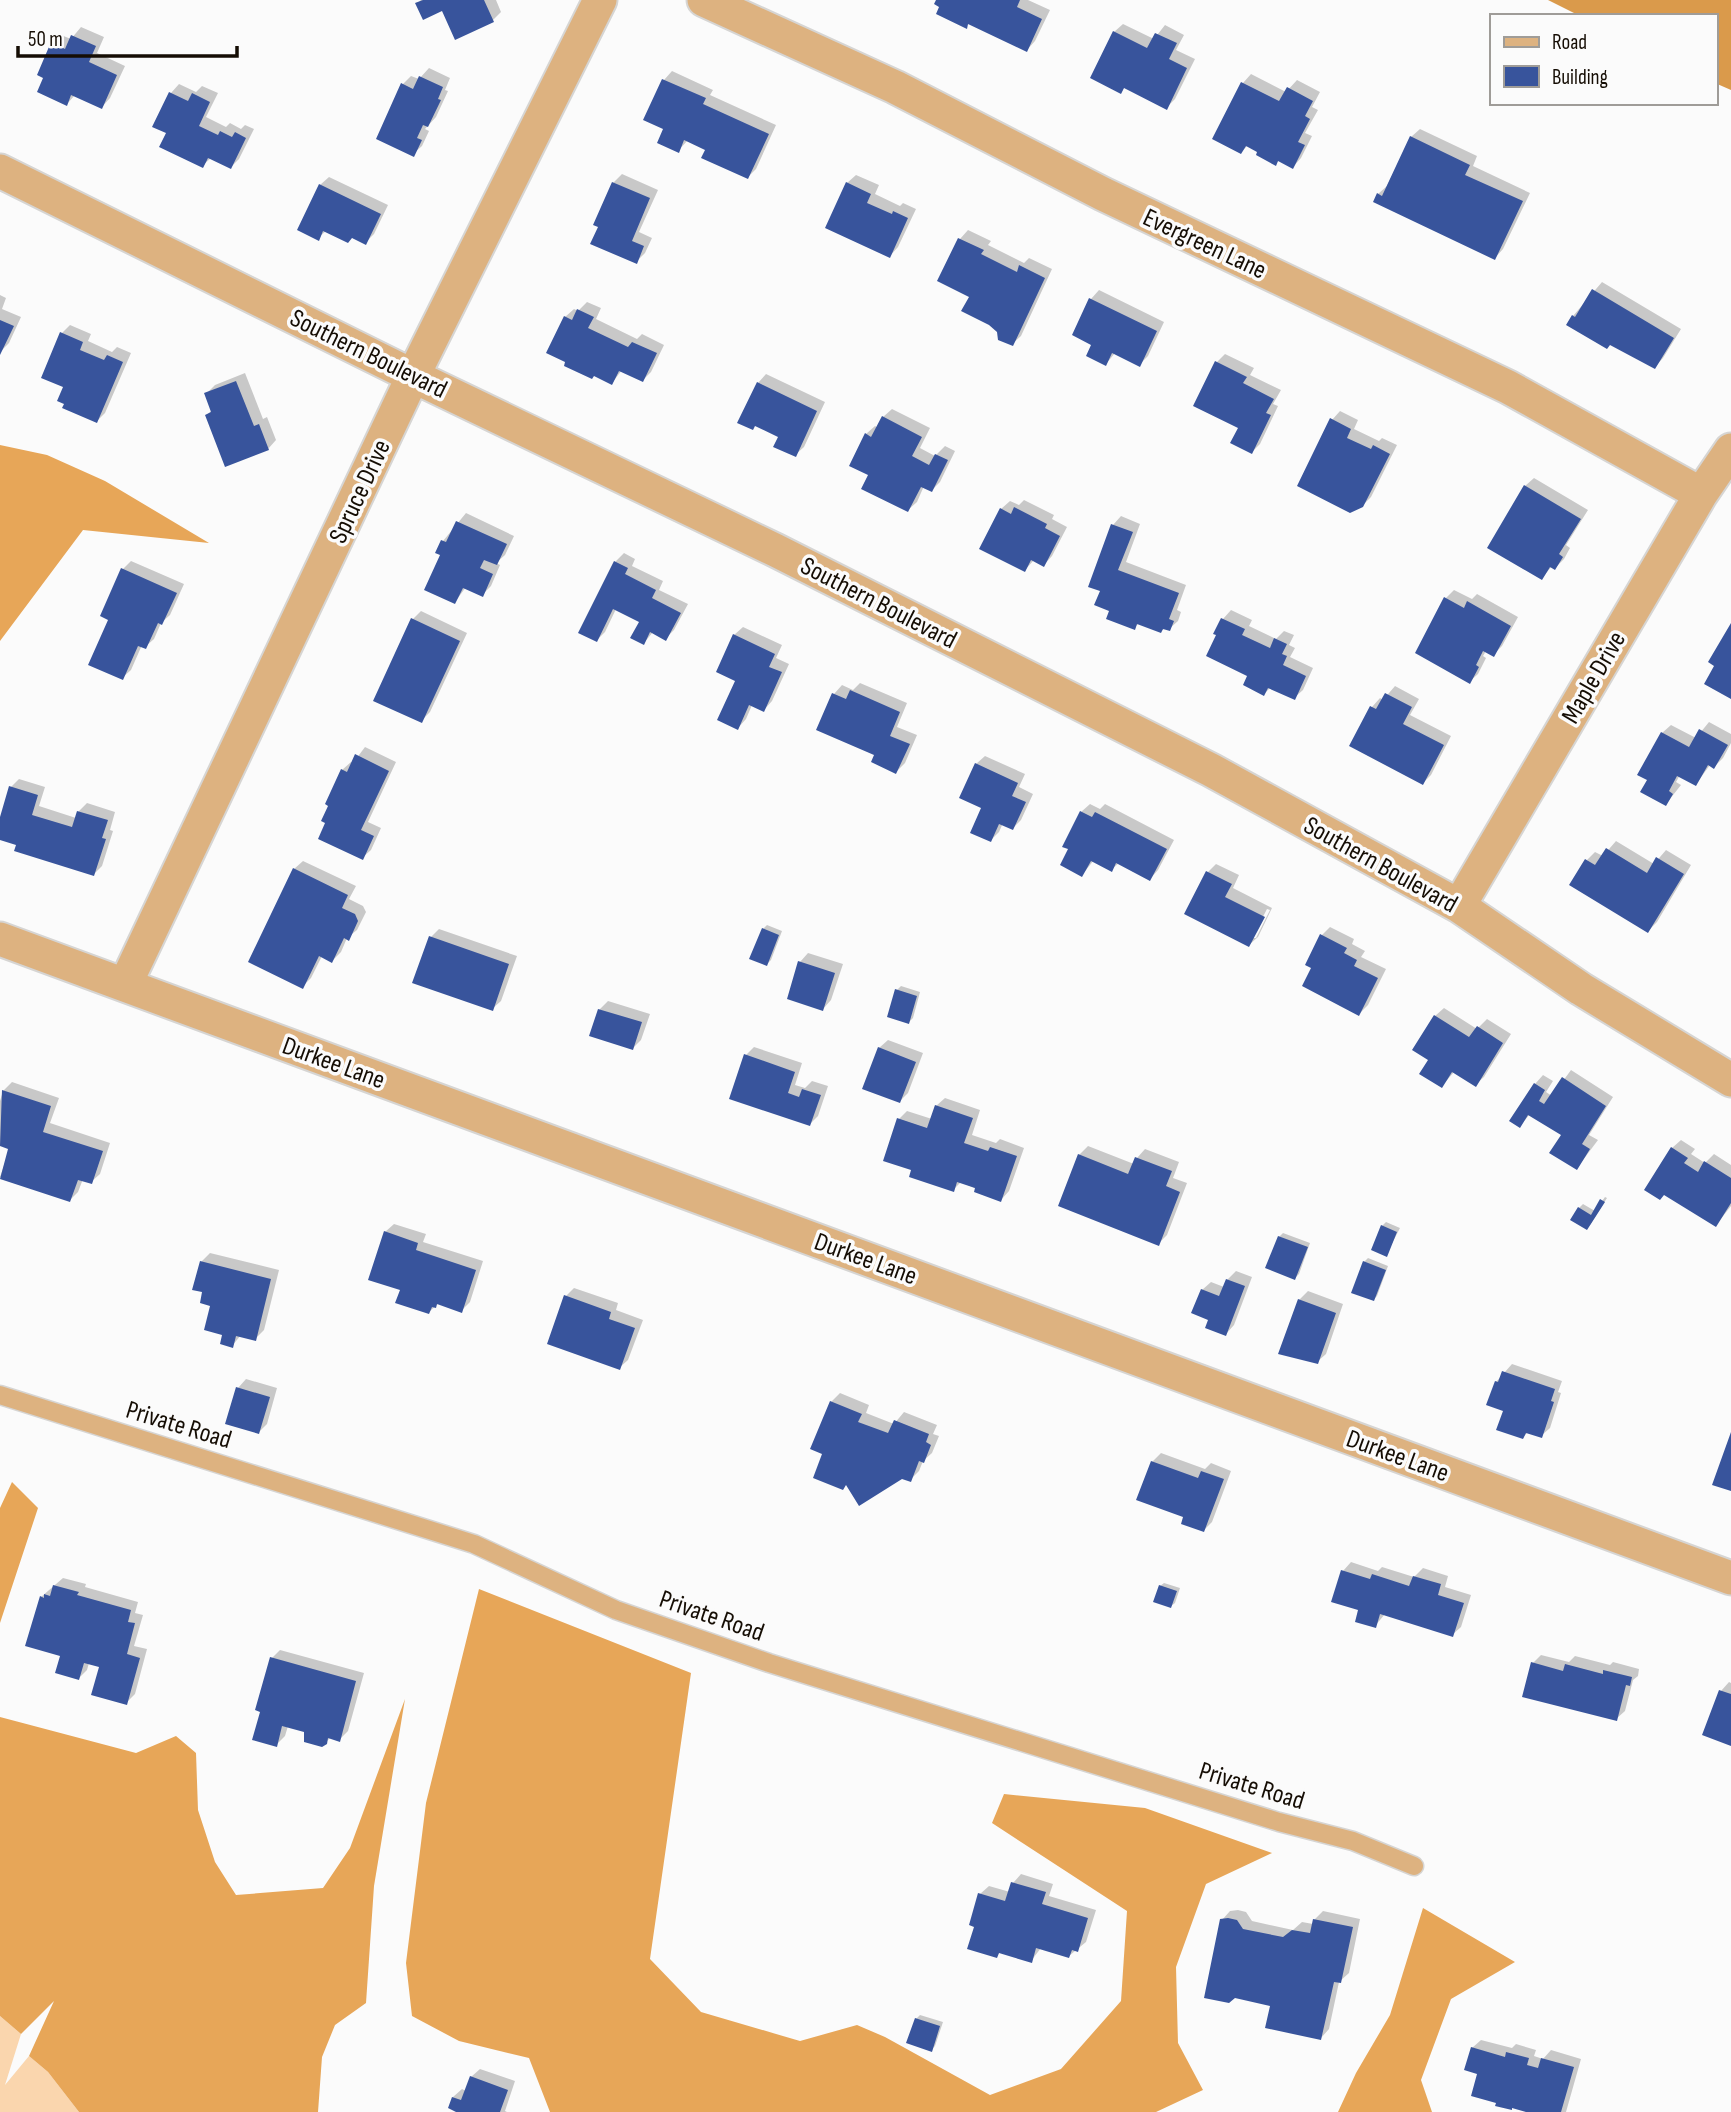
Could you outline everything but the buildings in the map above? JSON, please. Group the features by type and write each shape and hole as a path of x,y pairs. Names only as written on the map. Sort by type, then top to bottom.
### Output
{"street":[{"name":"Spruce Drive","path":"125,985 413,376 600,0"},
{"name":"Evergreen Lane","path":"704,0 895,87 1102,194 1508,387 1701,494"},
{"name":"Southern Boulevard","path":"0,171 413,376 775,550 1211,770 1459,906 1581,989 1731,1080"},
{"name":"Maple Drive","path":"1459,906 1701,494 1731,450"},
{"name":"Durkee Lane","path":"0,939 1731,1578"}],"lane":[{"name":"Private Road","path":"0,1395 474,1544 616,1610 769,1663 1279,1822 1353,1841 1414,1866"}],"shaded area":[{"path":"1548,0 1731,0 1731,90 1717,84 1717,14 1576,14"},
{"path":"0,445 47,455 105,481 209,543 83,530 0,641"},
{"path":"12,1482 38,1508 0,1623 0,1508"},
{"path":"479,1589 691,1673 650,1959 701,2012 800,2041 857,2025 885,2037 990,2095 1061,2069 1121,2001 1127,1911 992,1823 1004,1794 1145,1808 1272,1853 1206,1884 1176,1967 1178,2043 1203,2090 1156,2112 550,2112 529,2058 459,2041 412,2016 406,1963 426,1803"},
{"path":"405,1699 374,1886 366,2003 335,2025 322,2057 318,2112 79,2112 48,2072 29,2056 54,2001 21,2034 0,2016 0,1717 136,1753 176,1736 196,1753 198,1810 215,1862 236,1895 323,1888 350,1848"},
{"path":"1423,1908 1515,1962 1451,1999 1421,2080 1432,2112 1338,2112 1356,2073 1390,2015"},
{"path":"0,2016 21,2034 5,2085 29,2056 48,2072 79,2112 0,2112"}]}
